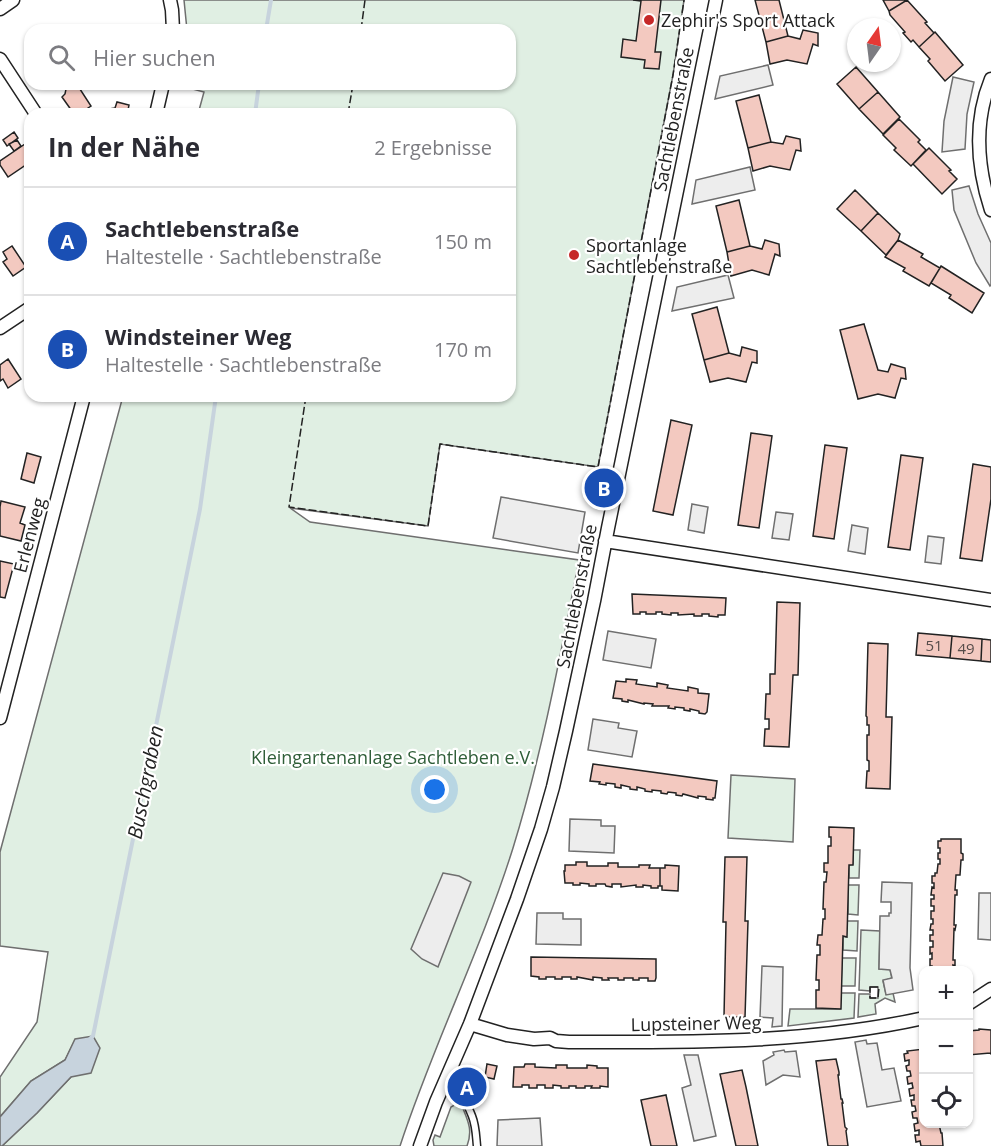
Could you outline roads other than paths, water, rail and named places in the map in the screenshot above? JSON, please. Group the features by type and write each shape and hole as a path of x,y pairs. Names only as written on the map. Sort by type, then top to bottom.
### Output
{"street":[{"path":"0,9 13,0"},
{"path":"170,0 173,24"},
{"name":"Sachtlebenstraße","path":"420,1146 470,1024 517,899 553,787 594,601 716,0"},
{"path":"0,59 32,108"},
{"path":"991,79 984,101 978,144 991,210"},
{"path":"157,108 162,90"},
{"path":"0,328 24,312"},
{"name":"Erlenweg","path":"0,718 4,685 82,402"},
{"path":"605,541 991,600"},
{"path":"973,1001 991,989"},
{"name":"Lupsteiner Weg","path":"470,1024 507,1035 534,1039 550,1038 556,1041 695,1042 778,1039 832,1034 919,1019"}],"lane":[{"path":"451,1067 476,1128 477,1146"}],"waterway":[{"name":"Buschgraben","path":"267,24 271,0"},
{"name":"Buschgraben","path":"256,108 258,90"},
{"name":"Buschgraben","path":"90,1039 93,1036 200,509 215,402"}],"place":[{"name":"Zephir's Sport Attack","path":"649,20"},
{"name":"Sportanlage Sachtlebenstraße","path":"574,255"},
{"name":"Windsteiner Weg","path":"604,488"},
{"name":"Sachtlebenstraße","path":"467,1087"}],"park label":[{"name":"Kleingartenanlage Sachtleben e.V.","path":"393,757"}]}
